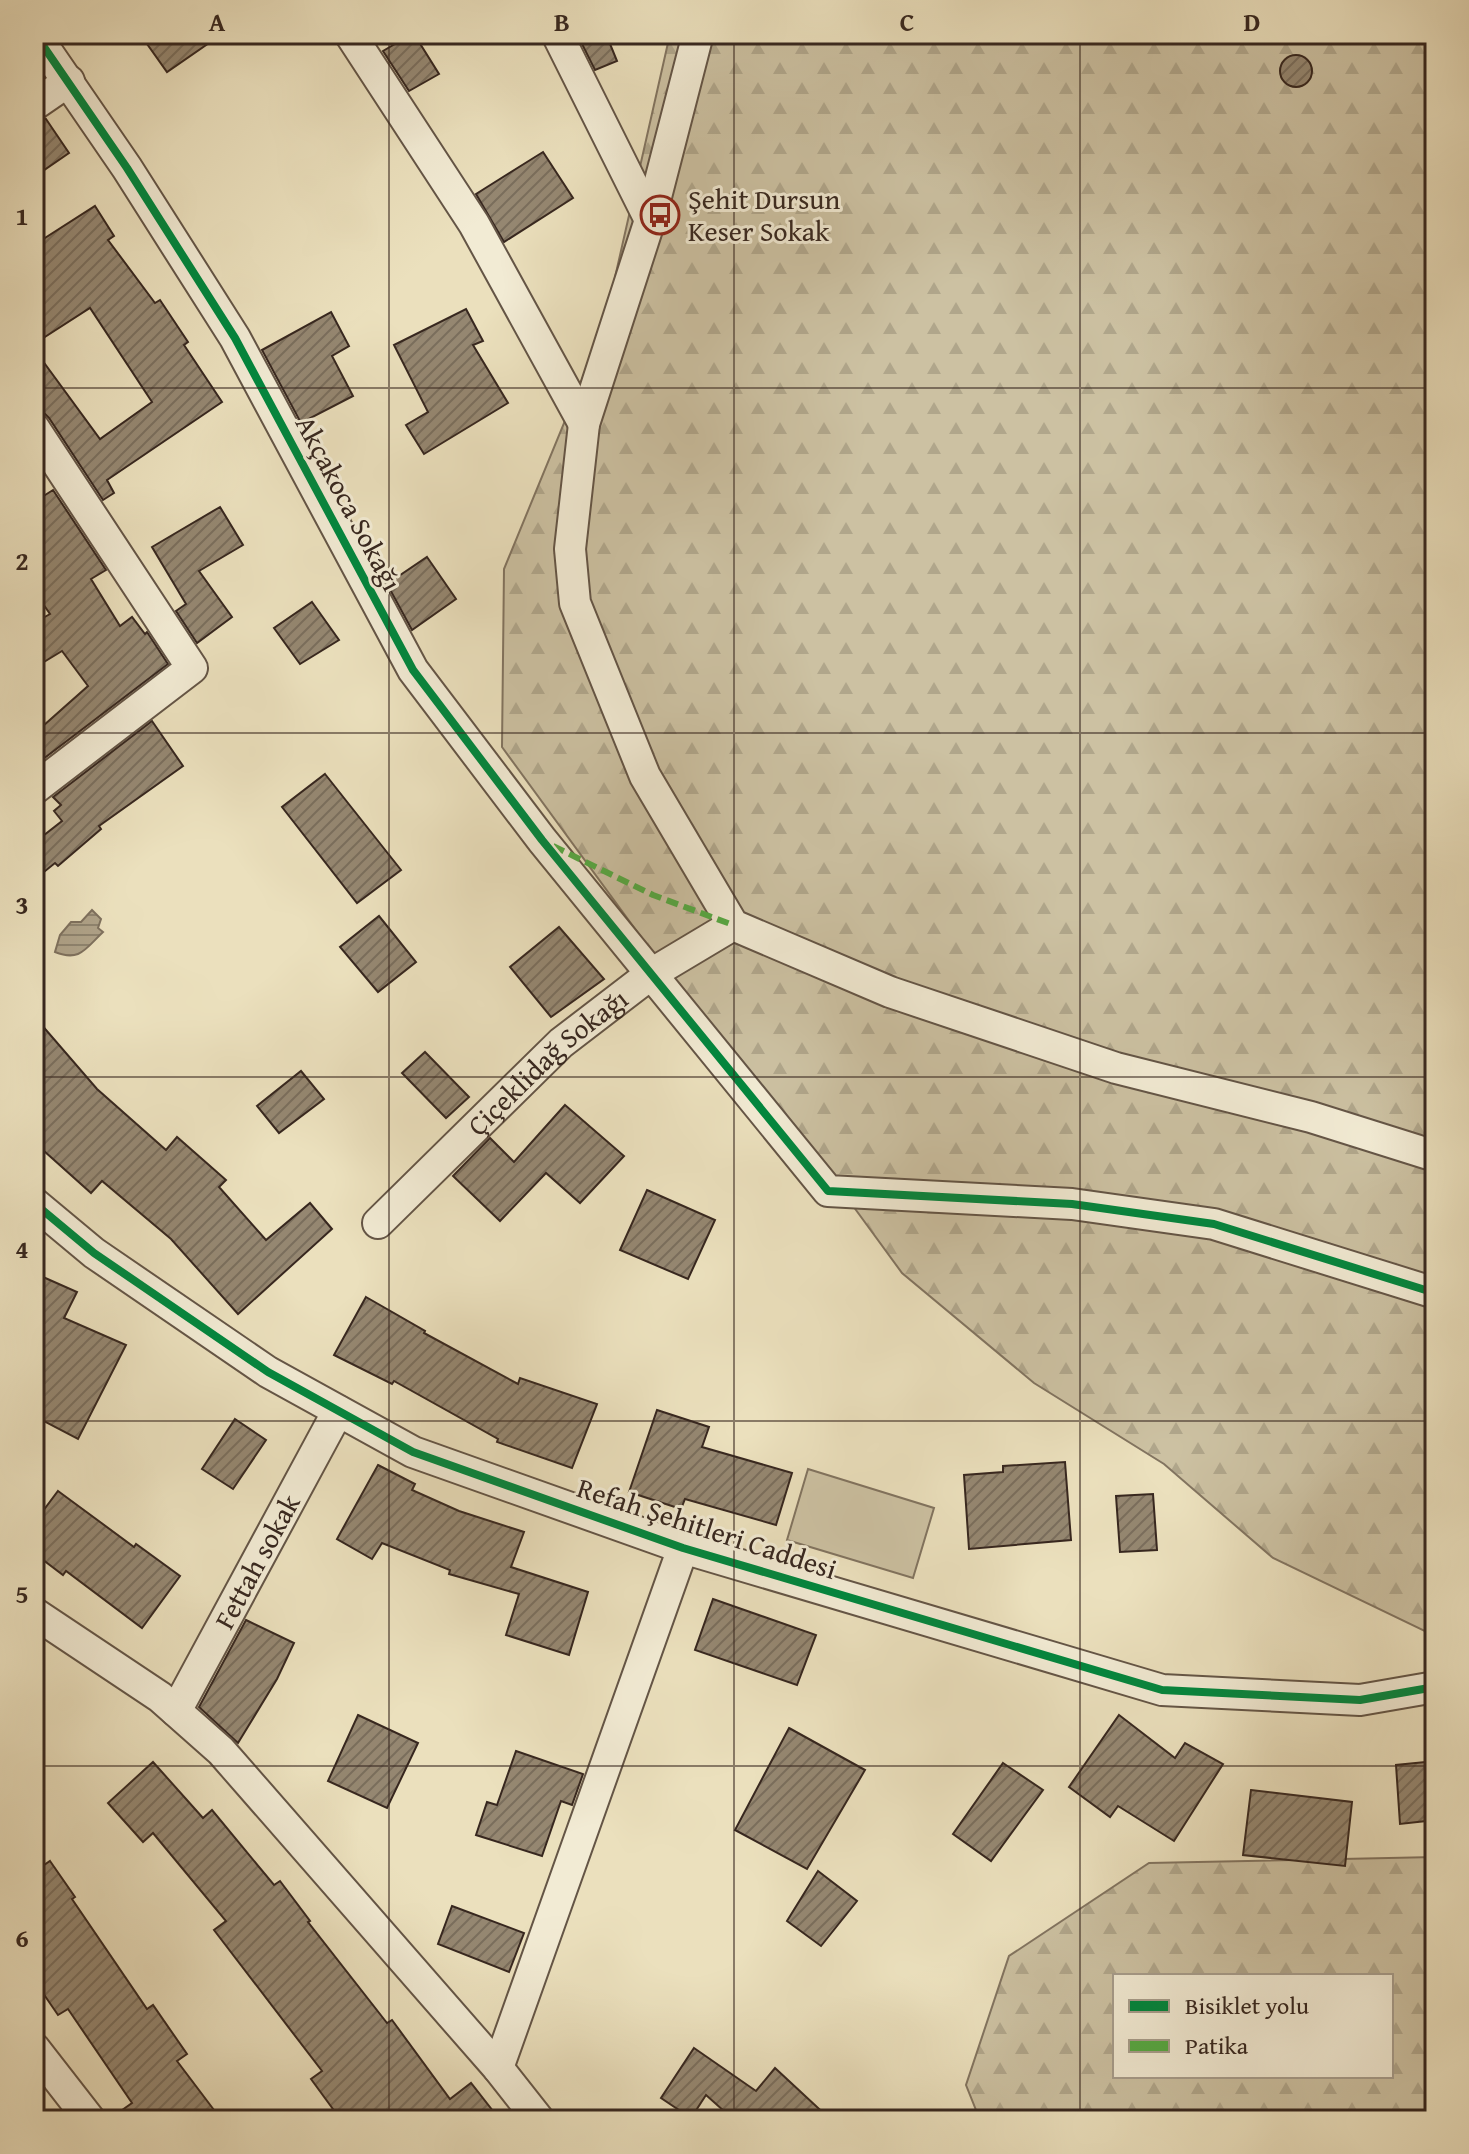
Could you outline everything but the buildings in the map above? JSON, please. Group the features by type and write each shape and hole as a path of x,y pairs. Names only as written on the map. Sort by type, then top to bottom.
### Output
{"street":[{"name":"Akçakoca Sokağı","path":"35,34 69,81 235,338 413,670 542,840 828,1191 1072,1204 1214,1224 1435,1293"},
{"path":"350,34 474,224 584,424"},
{"path":"557,34 650,220"},
{"path":"698,34 650,220 584,424 570,549 575,603 645,776 733,925 890,992 1116,1068 1311,1117 1435,1156"},
{"path":"34,105 69,81"},
{"path":"34,428 45,469 192,668 34,789"},
{"name":"Çiçeklidağ Sokağı","path":"378,1223 561,1043 651,974 733,925"},
{"name":"Refah Şehitleri Caddesi","path":"34,1203 106,1262 268,1372 413,1452 683,1548 1162,1690 1360,1700 1435,1687"},
{"name":"Fettah sokak","path":"176,1711 338,1411"},
{"path":"498,2068 683,1548"},
{"path":"34,1613 160,1697 221,1751 498,2068 539,2120"},
{"path":"34,2048 90,2120"}],"green space":[{"path":"670,34 1435,34 1435,1636 1273,1558 1164,1464 1034,1383 902,1273 826,1169 706,1026 502,747 504,569 604,326"},
{"path":"808,1469 934,1508 913,1578 787,1540"},
{"path":"1435,1857 1435,2120 980,2120 966,2085 1009,1956 1149,1863"}],"shaded area":[{"path":"92,910 101,919 98,928 103,932 76,955 55,952 60,935 71,922 81,922"}],"marked path":[{"path":"553,846 653,895 733,925"}],"cycle path":[{"path":"35,34 127,168 235,338 413,670 542,840 828,1191 1072,1204 1214,1224 1435,1293"},
{"path":"34,1203 94,1253 268,1372 413,1452 683,1548 1162,1690 1360,1700 1435,1687"}],"place":[{"name":"Şehit Dursun Keser Sokak","path":"660,215"}]}
